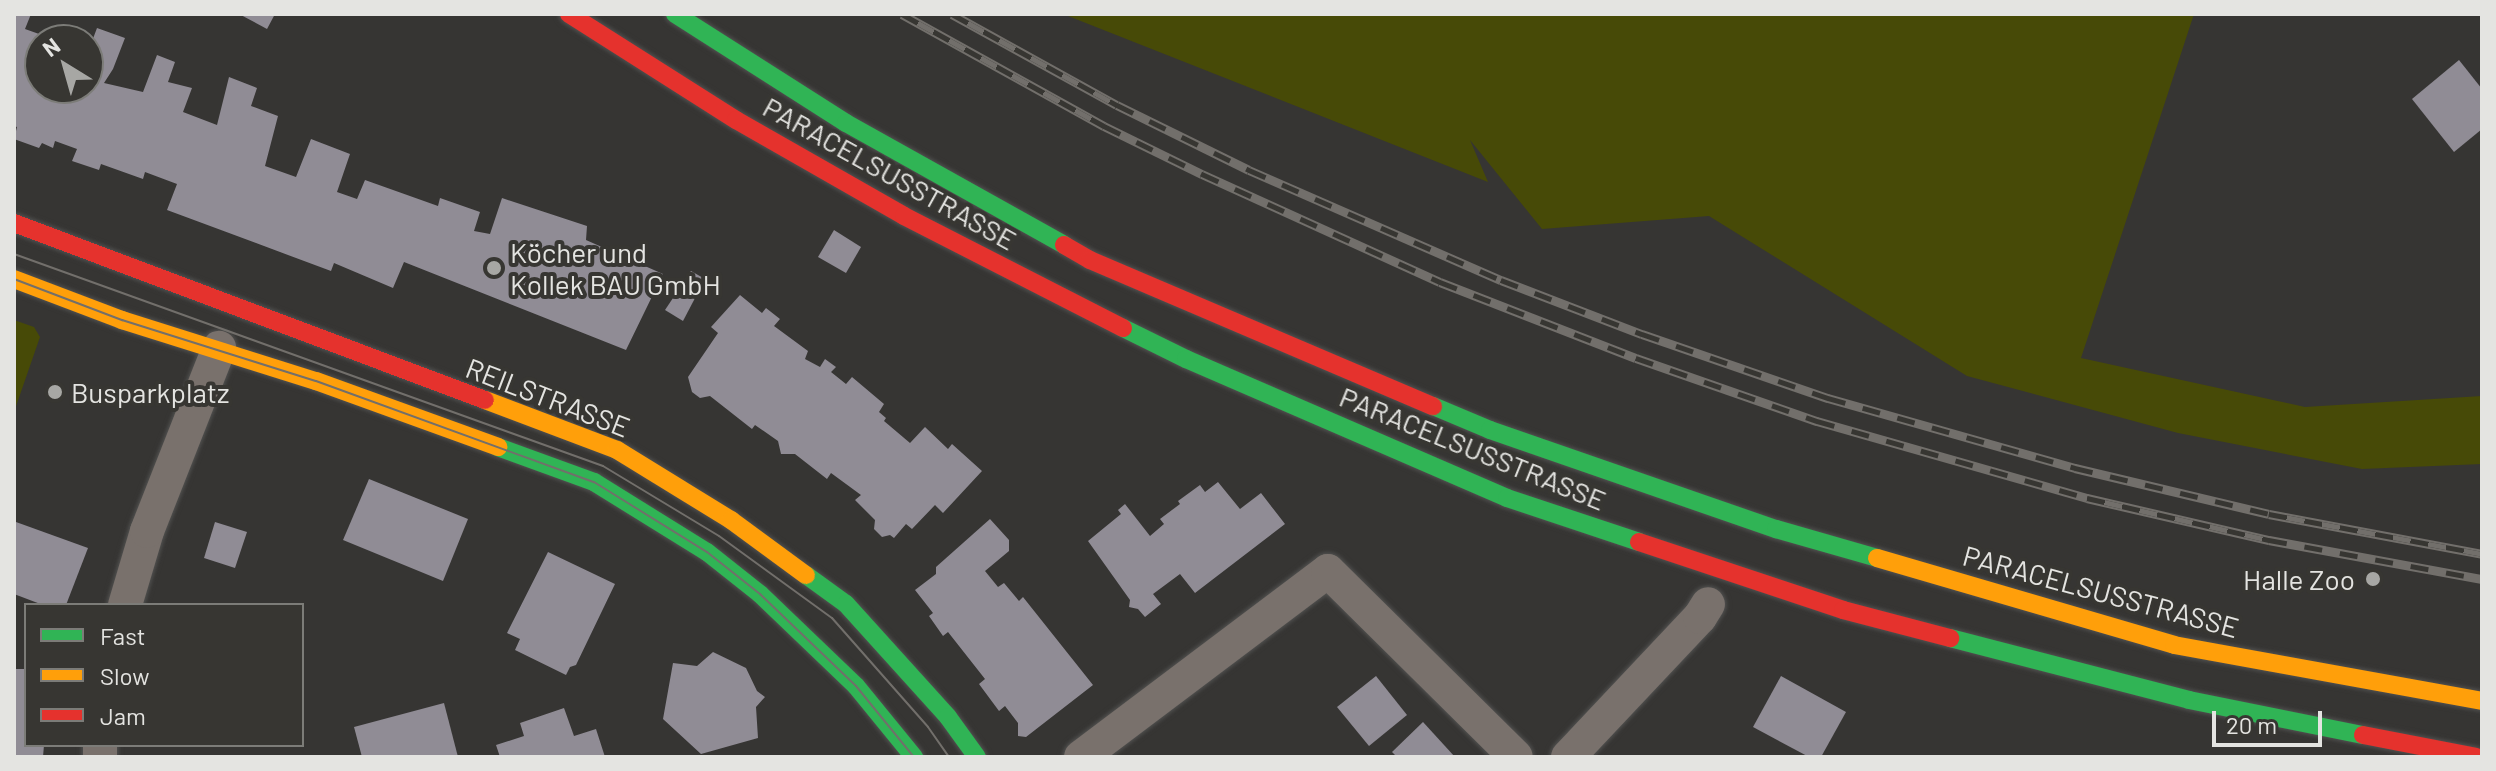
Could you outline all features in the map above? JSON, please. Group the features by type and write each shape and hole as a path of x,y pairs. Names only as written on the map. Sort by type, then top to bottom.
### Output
{"main road":[{"name":"PARACELSUSSTRASSE","path":"569,14 736,120 904,216 1173,352 1507,498 1843,610 2175,697 2476,757"},
{"name":"PARACELSUSSTRASSE","path":"675,14 846,123 1090,260 1490,430 1776,529 2174,645 2482,701"},
{"name":"REILSTRASSE","path":"14,223 617,450 731,520 846,604 948,717 977,757"},
{"path":"14,279 122,320 219,348 594,482 707,552 760,594 856,686 902,754"}],"street":[{"path":"126,603 147,531 219,348"},
{"path":"1081,757 1328,571 1516,757"},
{"path":"1568,757 1708,604"}],"shaded area":[{"path":"1063,14 2194,14 2081,358 2305,407 2482,396 2482,464 2362,469 2178,433 1967,376 1709,216 1542,229 1470,140 1488,182"},
{"path":"14,320 34,327 40,337 14,412"}],"building":[{"path":"14,14 31,14 27,24 24,24 24,104 104,104 104,83 143,92 157,55 175,62 168,82 192,88 183,112 217,125 229,77 257,88 251,106 278,116 265,166 296,177 311,139 350,154 337,192 357,199 365,180 438,206 440,198 480,212 474,231 490,234 502,198 587,226 586,240 663,274 626,350 404,262 393,288 334,263 331,271 167,210 177,184 145,172 143,179 101,164 99,170 72,161 77,149 55,141 53,148 42,143 39,148 14,139 17,127 14,126"},
{"path":"239,14 275,14 267,29"},
{"path":"104,30 125,38 104,83"},
{"path":"2459,60 2482,89 2482,129 2454,152 2412,99"},
{"path":"834,230 861,247 846,273 818,257"},
{"path":"691,271 705,279 683,321 665,310"},
{"path":"740,295 762,313 766,308 780,319 774,326 808,351 805,359 820,367 825,359 836,367 831,372 846,384 852,377 884,404 879,412 886,418 884,421 910,443 925,427 948,449 952,444 982,471 943,513 935,505 912,529 906,524 894,538 890,535 882,537 874,529 875,520 855,500 861,495 831,473 827,479 795,454 781,454 778,441 755,425 752,429 710,396 700,398 692,392 688,377 718,333 711,327"},
{"path":"369,479 468,519 443,581 343,540"},
{"path":"1218,482 1240,509 1261,493 1285,524 1195,593 1180,574 1153,594 1161,604 1145,617 1138,609 1129,607 1130,600 1088,541 1121,514 1118,510 1125,504 1150,536 1164,524 1160,519 1180,504 1178,501 1200,485 1205,492"},
{"path":"990,519 1009,540 1009,551 985,571 998,587 1004,583 1019,601 1023,597 1093,685 1026,737 1018,736 1018,723 1005,706 999,711 979,684 985,679 948,632 943,636 929,616 933,613 915,590 936,574 936,567"},
{"path":"16,522 88,548 67,603 38,603 14,594"},
{"path":"215,522 247,532 235,568 204,558"},
{"path":"548,552 615,584 576,665 570,667 566,675 515,650 520,639 507,633"},
{"path":"713,652 746,668 757,691 765,697 756,707 758,738 701,754 663,719 673,663 697,666"},
{"path":"14,669 24,669 24,747 44,747 43,757 14,757"},
{"path":"1376,676 1407,715 1369,746 1337,707"},
{"path":"1781,676 1846,712 1821,757 1809,757 1753,727"},
{"path":"444,703 458,757 362,757 354,727"},
{"path":"564,708 574,736 596,729 605,757 500,757 496,745 524,736 520,723"},
{"path":"1423,722 1455,757 1397,757 1392,752"}],"tram line":[{"path":"14,254 603,466 719,536 832,618 928,727 949,757"},
{"path":"14,279 122,320 316,381 594,482 707,552 760,594 856,686 914,757"}],"railway":[{"path":"902,14 1104,126 1202,174 1440,282 1636,358 1817,421 2087,498 2269,540 2482,579"},
{"path":"952,14 1117,105 1249,170 1501,280 1642,334 1828,398 2075,468 2269,514 2482,554"}],"traffic: fast":[{"path":"675,14 846,123 1064,245"},
{"path":"1123,328 1186,359 1507,498 1639,542"},
{"path":"1433,406 1490,430 1776,529 1877,558"},
{"path":"498,447 594,482 707,552 760,594 856,686 914,757"},
{"path":"806,575 846,604 948,717 977,757"},
{"path":"1950,638 2189,700 2363,735"}],"traffic: slow":[{"path":"14,279 122,320 316,381 498,447"},
{"path":"485,400 617,450 731,520 806,575"},
{"path":"1877,558 2174,645 2482,701"}],"traffic: jam":[{"path":"569,14 736,120 904,216 1123,328"},
{"path":"14,223 485,400"},
{"path":"1064,245 1090,260 1433,406"},
{"path":"1639,542 1843,610 1950,638"},
{"path":"2363,735 2476,757"}],"place":[{"name":"Köcher und Kollek BAU GmbH","path":"494,268"},
{"name":"Busparkplatz","path":"55,392"},
{"name":"Halle Zoo","path":"2373,579"}]}
